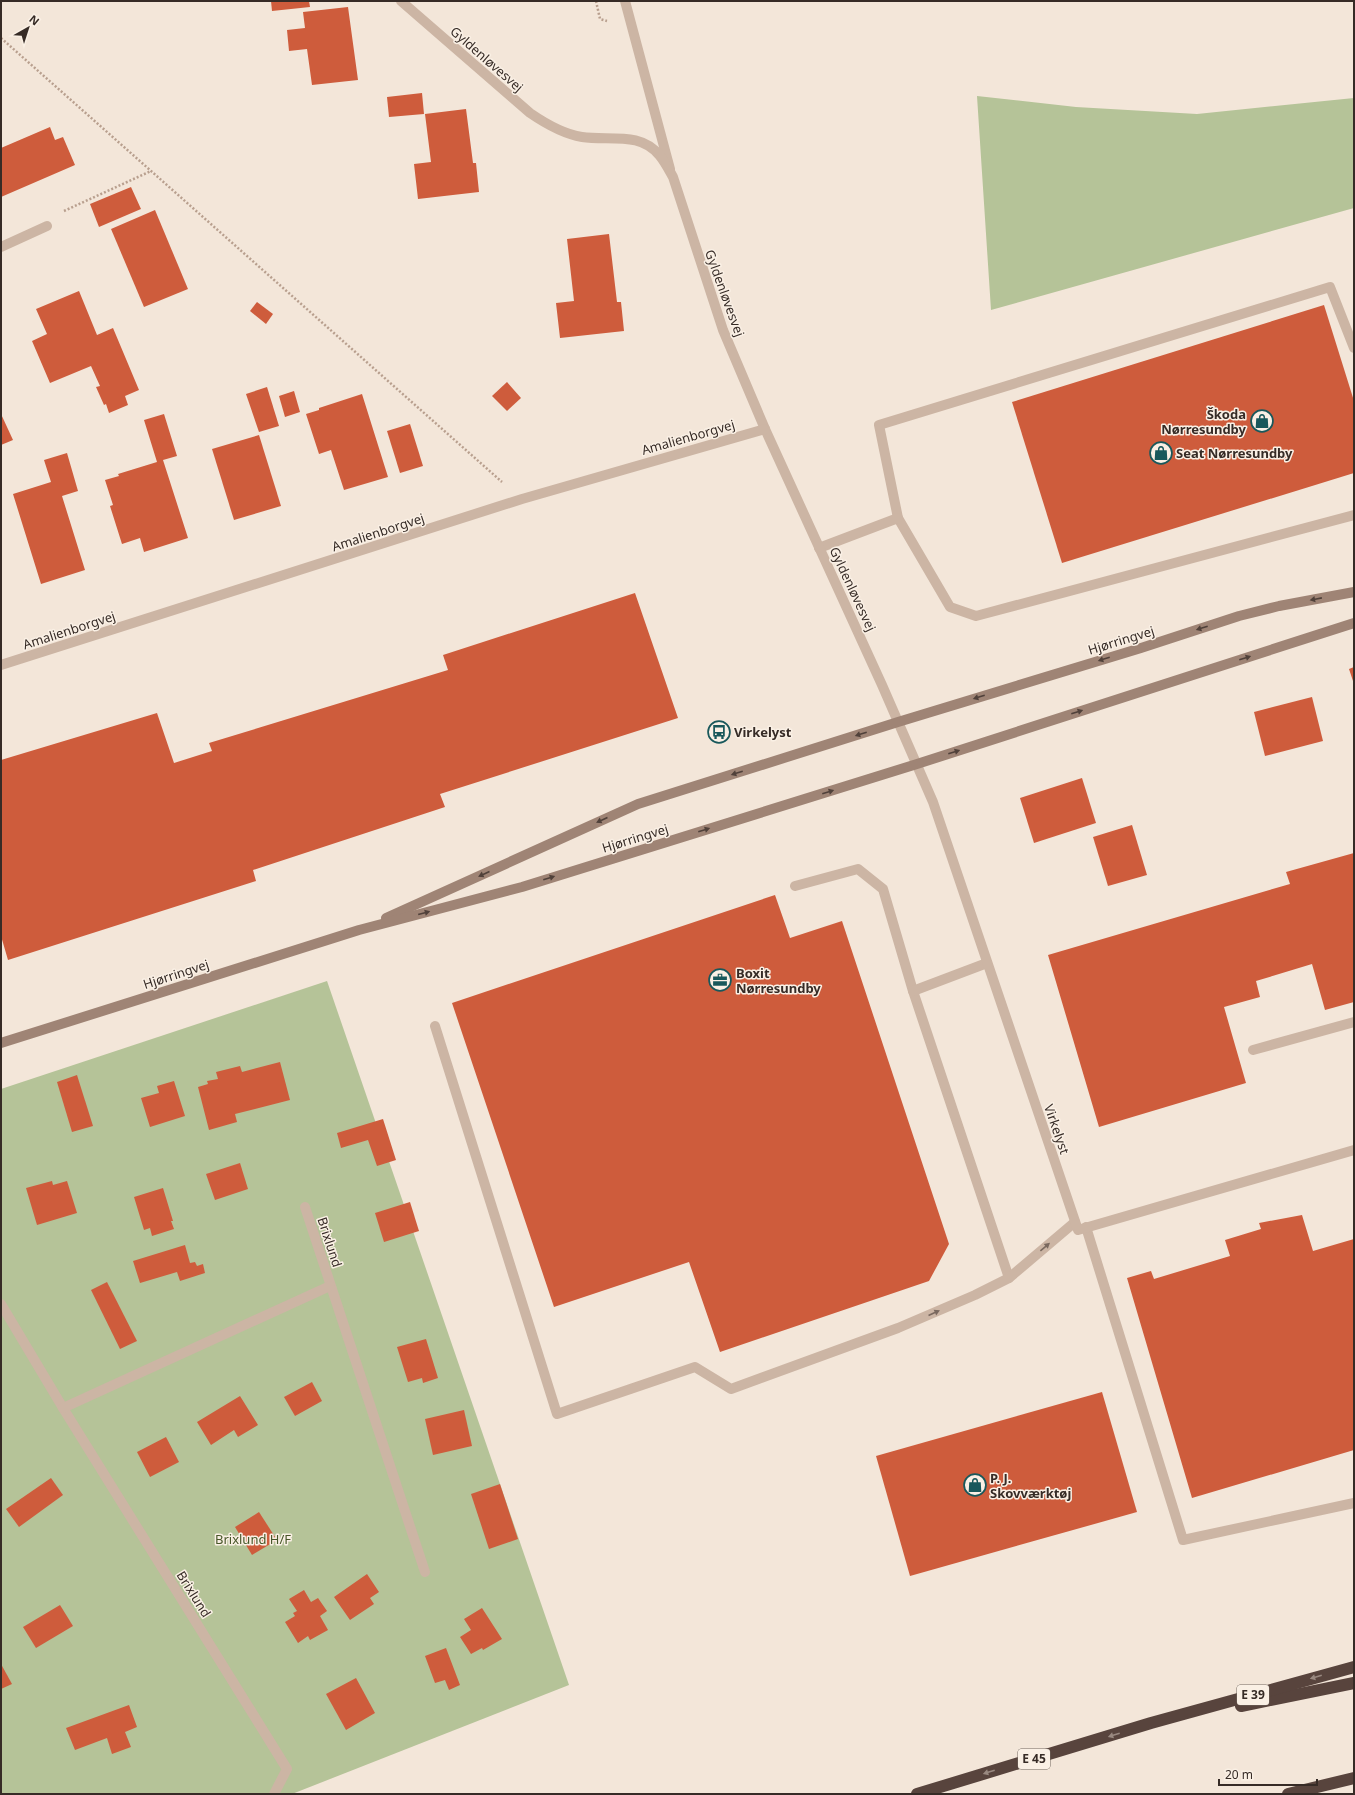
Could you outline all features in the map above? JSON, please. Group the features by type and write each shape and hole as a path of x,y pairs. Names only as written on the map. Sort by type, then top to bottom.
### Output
{"highway":[{"name":"E 39","path":"1151,1723 1354,1667"},
{"name":"E 45","path":"916,1794 1151,1723 1354,1684"},
{"path":"1288,1794 1354,1778"}],"main road":[{"name":"Hjørringvej","path":"359,930 638,804 898,722 1141,648 1239,616 1279,606 1354,592"},
{"name":"Hjørringvej","path":"1,1043 359,930 522,887 917,764 1354,623"}],"street":[{"name":"Gyldenløvesvej","path":"401,1 530,113 545,124 583,137 628,139 644,143 660,155 672,177 723,330 765,429 898,722"},
{"path":"625,2 672,177"},
{"path":"1,247 47,226"},
{"path":"1354,348 1330,287 879,425 898,518 950,607 976,616 1354,515"},
{"name":"Amalienborgvej","path":"1,665 522,499 765,429"},
{"path":"819,548 898,518"},
{"path":"898,722 917,764"},
{"name":"Virkelyst","path":"917,764 933,802 1075,1222"},
{"path":"795,886 858,869 883,889 913,991 1009,1278"},
{"path":"913,991 987,963"},
{"path":"1253,1050 1354,1022"},
{"path":"435,1026 557,1414 695,1367 731,1389 898,1328 975,1295 1009,1278 1075,1222 1078,1230 1354,1150"},
{"name":"Brixlund","path":"305,1207 425,1572"},
{"path":"1086,1227 1183,1540 1354,1503"},
{"name":"Brixlund","path":"63,1408 330,1286"},
{"name":"Brixlund","path":"1,1304 63,1408 287,1769 274,1794"}],"path":[{"path":"596,1 597,6"},
{"path":"1,38 522,499"},
{"path":"47,226 61,212 151,171"}],"green space":[{"path":"977,96 1076,107 1197,114 1354,98 1354,208 991,310"},
{"name":"Brixlund H/F","path":"327,981 569,1685 292,1794 1,1794 1,1089"}],"building":[{"path":"271,1 309,1 310,7 272,11"},
{"path":"348,7 358,80 312,85 307,49 289,51 287,30 305,28 303,12"},
{"path":"422,93 424,114 389,117 387,97"},
{"path":"466,109 473,163 476,163 479,192 418,199 414,164 431,162 425,114"},
{"path":"50,127 55,140 63,137 75,165 1,197 1,148"},
{"path":"131,187 141,209 99,227 90,204"},
{"path":"155,210 188,289 144,307 111,229"},
{"path":"609,234 617,302 621,302 624,331 560,338 556,303 574,301 567,239"},
{"path":"79,291 97,335 113,328 139,390 125,396 128,405 109,413 106,404 104,405 96,387 100,386 91,366 50,383 32,341 47,334 36,309"},
{"path":"257,302 273,314 266,324 250,311"},
{"path":"1324,305 1354,401 1354,473 1062,563 1012,402"},
{"path":"507,382 521,398 507,411 492,396"},
{"path":"267,387 279,426 259,432 246,394"},
{"path":"294,391 300,412 285,417 279,396"},
{"path":"362,394 388,477 344,490 331,450 319,454 306,414 319,410 319,408"},
{"path":"1,414 13,440 1,445"},
{"path":"164,414 177,456 163,460 188,538 144,552 140,538 122,544 110,506 113,505 105,480 119,476 118,474 157,462 144,420"},
{"path":"410,424 423,466 400,473 387,431"},
{"path":"259,435 281,506 234,520 212,449"},
{"path":"67,453 78,491 62,496 85,570 41,584 13,494 51,482 44,460"},
{"path":"635,593 678,718 440,794 445,807 253,870 256,881 8,960 1,936 1,760 157,713 174,763 212,751 209,743 448,670 443,655"},
{"path":"1354,667 1354,684 1349,669"},
{"path":"1312,697 1323,741 1265,756 1254,712"},
{"path":"1082,778 1096,823 1034,843 1020,798"},
{"path":"1132,825 1147,875 1108,886 1093,837"},
{"path":"1354,853 1354,1002 1325,1010 1312,964 1256,981 1260,997 1224,1007 1246,1083 1099,1127 1048,955 1290,884 1286,872"},
{"path":"775,895 790,938 842,921 949,1244 929,1281 720,1352 689,1262 554,1307 452,1003"},
{"path":"280,1062 290,1100 235,1114 237,1122 209,1130 198,1087 208,1084 207,1081 218,1079 216,1072 240,1066 242,1072"},
{"path":"77,1075 93,1126 72,1132 57,1082"},
{"path":"174,1081 185,1116 150,1127 141,1098 159,1093 157,1086"},
{"path":"383,1119 396,1160 377,1166 368,1140 341,1148 337,1133"},
{"path":"240,1163 248,1189 215,1200 206,1174"},
{"path":"52,1181 53,1185 67,1181 77,1213 37,1225 26,1188"},
{"path":"163,1188 174,1229 152,1236 150,1228 144,1230 134,1197"},
{"path":"410,1202 419,1231 384,1242 375,1213"},
{"path":"1302,1215 1313,1251 1354,1239 1354,1450 1192,1498 1127,1278 1151,1271 1154,1279 1230,1256 1225,1240 1261,1229 1259,1223"},
{"path":"185,1245 190,1263 195,1262 197,1266 203,1264 205,1273 180,1281 177,1272 140,1283 133,1261"},
{"path":"107,1282 137,1341 120,1349 91,1290"},
{"path":"426,1339 438,1378 423,1383 422,1378 408,1382 397,1347"},
{"path":"312,1382 322,1401 295,1416 284,1397"},
{"path":"1102,1392 1137,1512 910,1576 876,1456"},
{"path":"240,1396 258,1425 238,1437 234,1430 211,1445 197,1422"},
{"path":"464,1410 472,1446 433,1455 425,1419"},
{"path":"166,1437 179,1462 150,1477 137,1452"},
{"path":"51,1478 63,1495 19,1527 6,1509"},
{"path":"500,1484 518,1539 489,1549 471,1494"},
{"path":"259,1512 277,1540 252,1555 235,1527"},
{"path":"367,1574 379,1592 370,1598 374,1604 350,1620 334,1597"},
{"path":"304,1590 311,1602 318,1598 327,1611 320,1616 328,1630 310,1640 308,1636 298,1643 285,1622 295,1616 293,1613 297,1611 289,1599"},
{"path":"60,1605 73,1626 36,1648 23,1627"},
{"path":"482,1608 502,1639 483,1650 482,1648 471,1654 460,1637 471,1630 464,1619"},
{"path":"446,1648 460,1685 449,1690 445,1680 435,1683 425,1656"},
{"path":"1,1664 12,1684 1,1689"},
{"path":"356,1678 375,1713 346,1730 326,1694"},
{"path":"129,1705 137,1727 125,1732 131,1747 112,1754 107,1738 75,1750 66,1728"}],"place":[{"name":"Škoda Nørresundby","path":"1262,421"},
{"name":"Seat Nørresundby","path":"1161,453"},
{"name":"Virkelyst","path":"719,732"},
{"name":"Boxit Nørresundby","path":"720,980"},
{"name":"P. J. Skovværktøj","path":"975,1485"}]}
